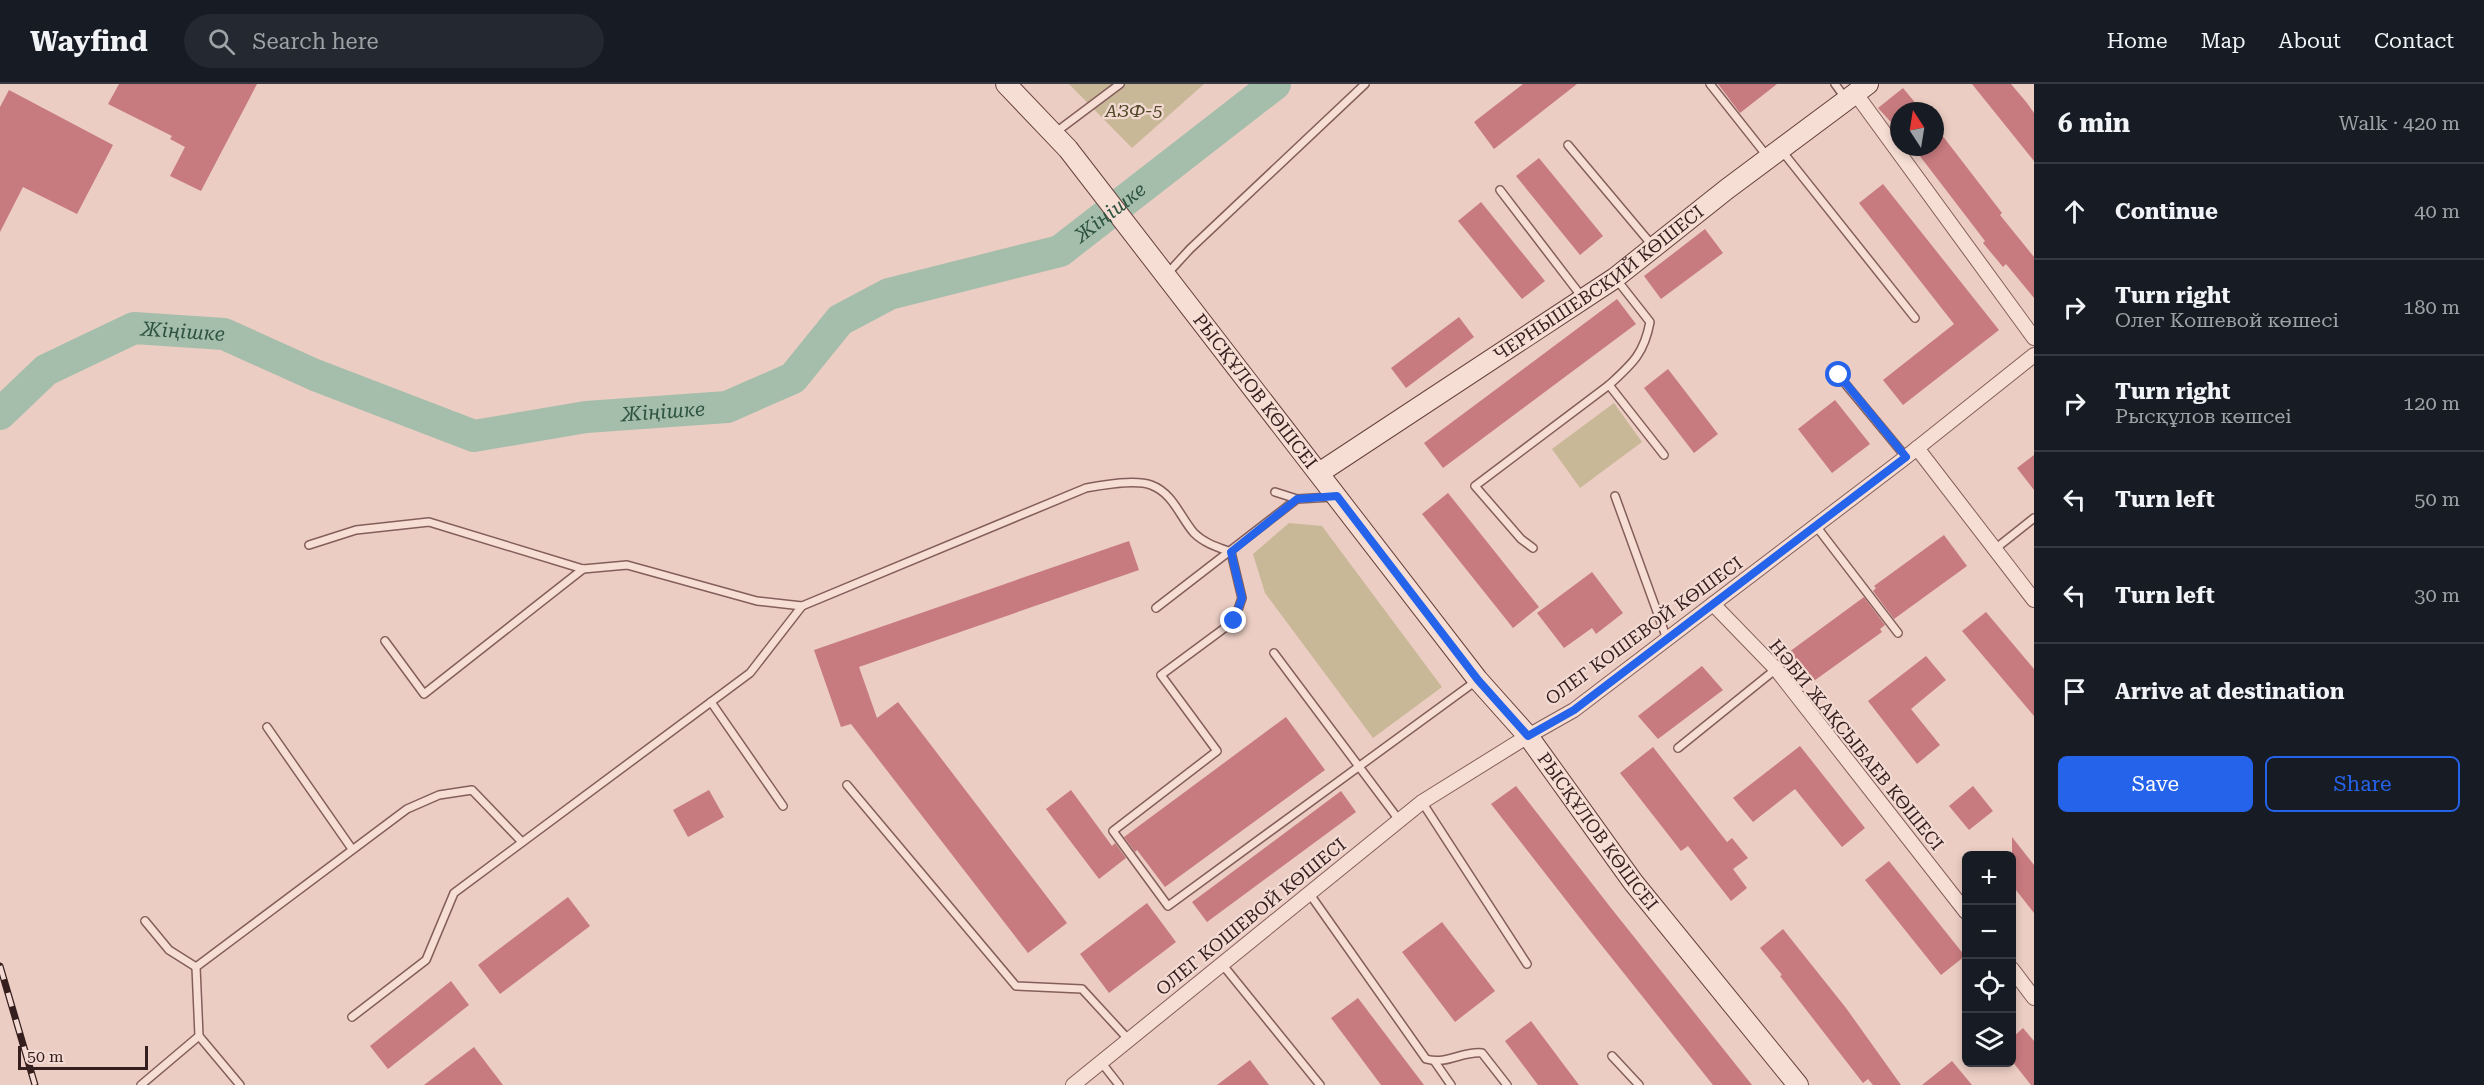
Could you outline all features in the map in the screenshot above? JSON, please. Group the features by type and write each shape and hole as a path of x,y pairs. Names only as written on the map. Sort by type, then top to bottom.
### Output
{"street":[{"name":"РЫСҚҰЛОВ КӨШСЕІ","path":"1006,84 1068,149 1163,269 1478,680 1528,736 1633,882 1798,1085"},
{"name":"ЧЕРНЫШЕВСКИЙ КӨШЕСІ","path":"1319,473 1615,278 1851,90"},
{"path":"1851,90 2034,338"},
{"name":"ОЛЕГ КОШЕВОЙ КӨШЕСІ","path":"1073,1085 1422,802 1574,710 1906,457 2034,355"},
{"path":"1917,448 2034,600"},
{"name":"НӘБИ ЖАҚСЫБАЕВ КӨШЕСІ","path":"1713,604 1776,669 1962,907"},
{"path":"2016,974 2034,998"}],"lane":[{"path":"1054,134 1120,84"},
{"path":"1163,269 1199,241 1365,84"},
{"path":"1710,84 1774,153 1915,318"},
{"path":"1569,145 1654,247"},
{"path":"1500,190 1584,299"},
{"path":"1533,548 1521,539 1475,486 1609,385 1632,364 1646,345 1650,322 1615,278"},
{"path":"1839,375 1906,457"},
{"path":"1609,385 1664,455"},
{"path":"309,545 356,530 429,522 583,569 627,565 757,601 802,606 1086,488 1108,485 1151,485 1170,498 1195,533 1209,544 1231,552"},
{"path":"1275,492 1297,499 1337,496"},
{"path":"1615,496 1667,639"},
{"path":"1156,608 1297,499"},
{"path":"1995,549 2034,518"},
{"path":"1816,526 1898,633"},
{"path":"1231,552 1242,598 1234,621 1161,675 1217,751 1113,831 1168,906 1478,680"},
{"path":"385,641 424,694 583,569"},
{"path":"352,1017 426,960 454,893 750,673 802,606"},
{"path":"1274,653 1399,820"},
{"path":"1678,748 1776,669"},
{"path":"711,702 783,806"},
{"path":"267,727 352,849"},
{"path":"847,785 1016,986 1082,990 1129,1040"},
{"path":"196,967 406,808 439,795 472,790 522,842"},
{"path":"1422,802 1527,964"},
{"path":"1309,893 1426,1059 1435,1062 1473,1052 1482,1053 1507,1085"},
{"path":"145,921 168,950 196,967"},
{"path":"1222,964 1320,1085"},
{"path":"196,967 199,1036 240,1085"},
{"path":"141,1085 199,1036"},
{"path":"1612,1056 1639,1085"},
{"path":"1101,1062 1119,1085"},
{"path":"1435,1062 1451,1085"}],"green space":[{"name":"АЗФ-5","path":"1069,84 1204,84 1132,148"},
{"path":"1614,403 1642,442 1580,488 1552,449"},
{"path":"1289,523 1322,526 1442,687 1373,738 1265,593 1253,554"}],"building":[{"path":"119,84 257,84 201,191 170,176 185,147 170,139 172,136 108,104"},
{"path":"1523,84 1577,84 1494,149 1474,122"},
{"path":"1718,84 1777,84 1740,113"},
{"path":"1972,84 2011,84 2027,103 2034,113 2034,161"},
{"path":"1903,88 1915,102 1890,102 1890,121 1878,108"},
{"path":"9,90 113,145 77,214 23,187 0,232 0,107"},
{"path":"1944,138 2002,213 2000,215 2034,257 2034,298 2006,264 2003,267 1983,243 1985,241 1920,156 1944,156"},
{"path":"1539,158 1603,236 1580,255 1516,176"},
{"path":"1883,184 1999,330 1903,405 1883,380 1954,324 1859,203"},
{"path":"1481,202 1545,281 1522,299 1458,221"},
{"path":"1705,229 1723,253 1661,299 1644,276"},
{"path":"1617,299 1636,324 1443,468 1424,443"},
{"path":"1459,317 1474,337 1406,388 1391,368"},
{"path":"1668,369 1718,434 1694,453 1644,388"},
{"path":"1835,400 1870,444 1832,473 1798,429"},
{"path":"2034,455 2034,490 2017,468"},
{"path":"1448,493 1539,607 1513,628 1422,514"},
{"path":"1944,535 1967,566 1894,619 1873,591 1876,588 1874,586"},
{"path":"1129,541 1139,570 859,667 877,718 898,702 1067,923 1028,953 851,724 841,727 814,650"},
{"path":"1592,572 1623,613 1596,634 1592,628 1564,648 1537,613"},
{"path":"1864,597 1885,625 1880,629 1882,632 1811,683 1789,652"},
{"path":"1986,612 2034,669 2034,716 1962,631"},
{"path":"1926,656 1946,680 1911,709 1940,745 1917,764 1868,701"},
{"path":"1702,666 1723,690 1658,739 1638,716"},
{"path":"1286,717 1325,770 1165,887 1137,850 1135,852 1124,837"},
{"path":"1800,746 1865,828 1842,847 1795,789 1753,822 1733,798"},
{"path":"1653,747 1727,842 1732,838 1748,858 1733,869 1747,888 1731,901 1688,846 1681,851 1620,773"},
{"path":"1516,786 1752,1085 1713,1085 1587,927 1491,804"},
{"path":"1973,786 1993,811 1969,830 1949,806"},
{"path":"709,790 724,817 688,837 673,810"},
{"path":"1071,790 1112,846 1115,843 1126,858 1099,879 1046,809"},
{"path":"1341,791 1356,812 1207,922 1192,902"},
{"path":"2012,837 2034,865 2034,913 2016,890 2016,851 2012,851"},
{"path":"1889,861 1962,952 1962,958 1941,975 1865,880"},
{"path":"568,897 590,926 500,994 478,965"},
{"path":"1147,903 1176,942 1109,993 1080,954"},
{"path":"1442,922 1495,991 1455,1022 1402,952"},
{"path":"1783,929 1846,1008 1901,1085 1873,1085 1868,1079 1863,1083 1780,976 1782,975 1760,948"},
{"path":"451,981 469,1005 388,1069 370,1046"},
{"path":"1358,998 1424,1085 1381,1085 1331,1018"},
{"path":"1531,1021 1579,1085 1538,1085 1505,1041"},
{"path":"2023,1028 2034,1041 2034,1085 2031,1085 2016,1066 2016,1034"},
{"path":"474,1047 503,1085 424,1085"},
{"path":"1250,1060 1269,1085 1217,1085"},
{"path":"1952,1061 1972,1085 1922,1085"}],"waterway":[{"name":"Жіңішке","path":"0,414 46,370 134,328 224,334 315,375 474,436 586,417 727,407 793,378 840,320 889,294 1060,251 1275,84"}],"railway":[{"path":"0,966 35,1085"}],"route":[{"path":"1234,621 1242,598 1231,552 1297,499 1337,496 1478,680 1528,736 1574,710 1906,457 1839,375"}]}
